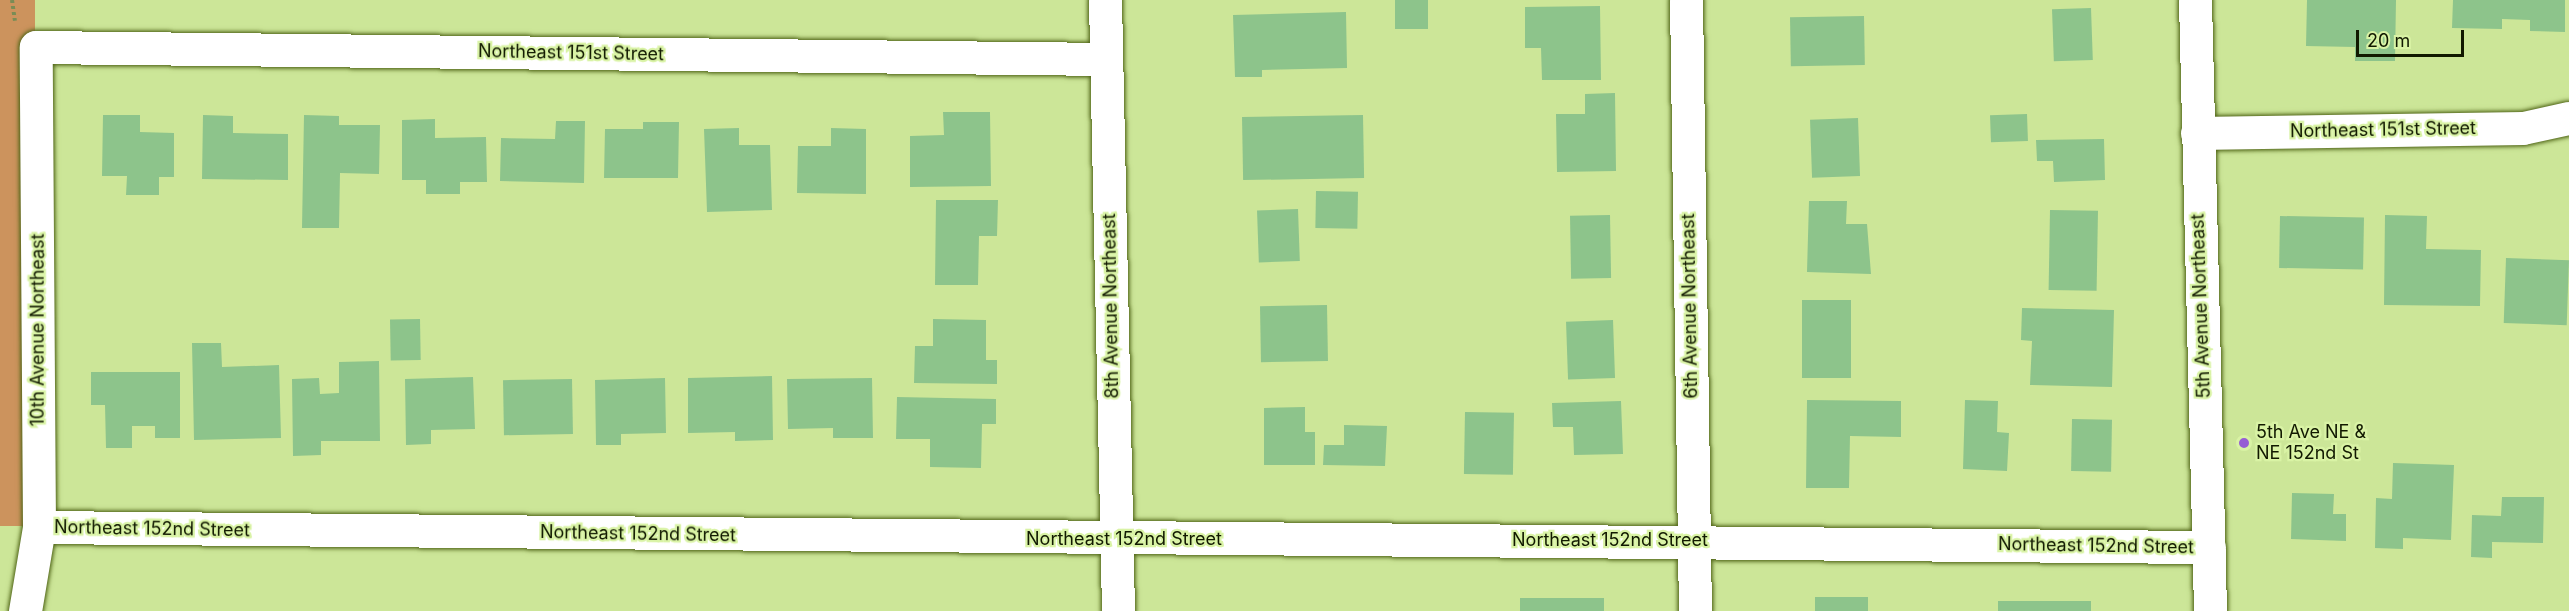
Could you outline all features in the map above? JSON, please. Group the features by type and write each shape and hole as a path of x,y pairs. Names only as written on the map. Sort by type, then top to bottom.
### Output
{"street":[{"name":"8th Avenue Northeast","path":"1106,0 1118,611"},
{"name":"6th Avenue Northeast","path":"1686,0 1695,611"},
{"name":"5th Avenue Northeast","path":"2195,0 2196,133 2210,611"},
{"name":"Northeast 151st Street","path":"36,47 1106,59"},
{"name":"10th Avenue Northeast","path":"25,611 39,527 36,47"},
{"name":"Northeast 151st Street","path":"2196,133 2523,128 2569,118"},
{"name":"Northeast 152nd Street","path":"39,527 1116,540 1693,540 2209,547"}],"shaded area":[{"path":"0,0 35,0 35,526 0,526"}],"building":[{"path":"1395,0 1428,0 1428,29 1395,29"},
{"path":"2307,0 2396,0 2395,61 2355,61 2355,47 2306,46"},
{"path":"2453,0 2565,0 2565,32 2530,31 2530,20 2502,19 2502,29 2452,28"},
{"path":"1600,6 1601,80 1542,80 1541,48 1525,48 1525,7"},
{"path":"2091,8 2093,60 2054,61 2052,9"},
{"path":"1346,12 1347,68 1262,70 1262,77 1235,77 1233,15"},
{"path":"1864,16 1865,65 1791,66 1790,17"},
{"path":"1615,93 1616,171 1557,172 1556,114 1585,114 1585,94"},
{"path":"943,112 990,112 991,186 910,187 910,136 944,135"},
{"path":"2027,114 2028,141 1991,142 1990,115"},
{"path":"103,115 140,115 140,132 174,133 174,177 159,177 159,195 126,195 127,176 102,176"},
{"path":"203,115 233,116 233,133 288,134 288,180 202,179"},
{"path":"304,115 339,116 339,125 380,125 379,174 340,173 339,228 302,228"},
{"path":"1363,115 1364,178 1243,180 1242,117"},
{"path":"1858,118 1860,176 1812,178 1810,120"},
{"path":"435,119 435,138 486,137 487,182 460,182 460,194 426,194 426,180 402,180 402,120"},
{"path":"556,121 585,121 584,183 500,181 501,138 555,139"},
{"path":"643,122 679,122 678,178 604,178 605,129 643,129"},
{"path":"739,128 739,145 770,145 772,210 707,212 704,129"},
{"path":"831,128 866,129 866,194 797,193 798,146 831,146"},
{"path":"2104,139 2105,180 2054,182 2053,161 2037,161 2036,140"},
{"path":"1316,191 1358,192 1357,229 1315,228"},
{"path":"936,200 998,200 997,236 979,236 978,285 935,285"},
{"path":"1809,201 1847,201 1846,224 1867,224 1871,274 1807,272"},
{"path":"1298,209 1300,261 1259,262 1257,210"},
{"path":"2050,210 2098,211 2097,291 2049,290"},
{"path":"1610,215 1611,278 1571,279 1570,216"},
{"path":"2385,215 2427,216 2426,249 2481,250 2480,306 2384,305"},
{"path":"2280,216 2364,217 2363,269 2279,268"},
{"path":"2506,258 2569,260 2567,325 2504,323"},
{"path":"1802,300 1851,300 1851,378 1802,378"},
{"path":"1327,305 1328,361 1261,362 1260,306"},
{"path":"2022,308 2114,310 2112,387 2030,385 2032,341 2021,340"},
{"path":"420,319 421,360 391,361 390,320"},
{"path":"933,319 986,320 986,360 997,360 997,384 914,383 915,346 933,346"},
{"path":"1613,320 1615,378 1568,380 1566,322"},
{"path":"192,343 221,343 222,367 279,365 281,438 194,440"},
{"path":"379,361 380,441 321,441 321,455 293,456 292,379 319,378 320,394 339,393 339,362"},
{"path":"91,372 180,372 180,438 155,438 155,426 132,426 132,448 106,448 105,405 91,405"},
{"path":"772,376 773,440 735,441 735,432 688,433 688,378"},
{"path":"473,377 475,429 431,430 431,444 406,445 405,379"},
{"path":"665,378 666,433 621,434 621,445 596,445 595,380"},
{"path":"872,378 873,438 833,438 833,428 788,429 787,379"},
{"path":"572,379 573,434 504,435 503,380"},
{"path":"897,397 996,399 996,424 982,424 981,468 930,467 930,439 896,439"},
{"path":"1807,400 1901,401 1901,437 1850,436 1849,488 1806,488"},
{"path":"1965,400 1998,401 1997,432 2009,433 2007,471 1963,469"},
{"path":"1621,401 1623,454 1574,455 1573,427 1553,427 1552,403"},
{"path":"1305,407 1305,432 1315,432 1315,465 1264,465 1264,408"},
{"path":"1465,412 1514,413 1513,475 1464,474"},
{"path":"2072,419 2112,420 2111,472 2071,471"},
{"path":"1344,425 1387,426 1385,466 1323,465 1324,445 1344,445"},
{"path":"2393,463 2454,465 2451,540 2403,538 2403,549 2375,548 2376,498 2392,499"},
{"path":"2292,493 2334,494 2333,514 2346,514 2346,541 2291,539"},
{"path":"2502,497 2544,497 2543,543 2492,542 2492,558 2471,557 2472,515 2501,516"},
{"path":"1815,597 1868,597 1868,611 1815,611"},
{"path":"1520,598 1604,598 1604,611 1520,611"},
{"path":"1998,601 2091,601 2091,611 1998,611"}],"place":[{"name":"5th Ave NE & NE 152nd St","path":"2244,443"}]}
